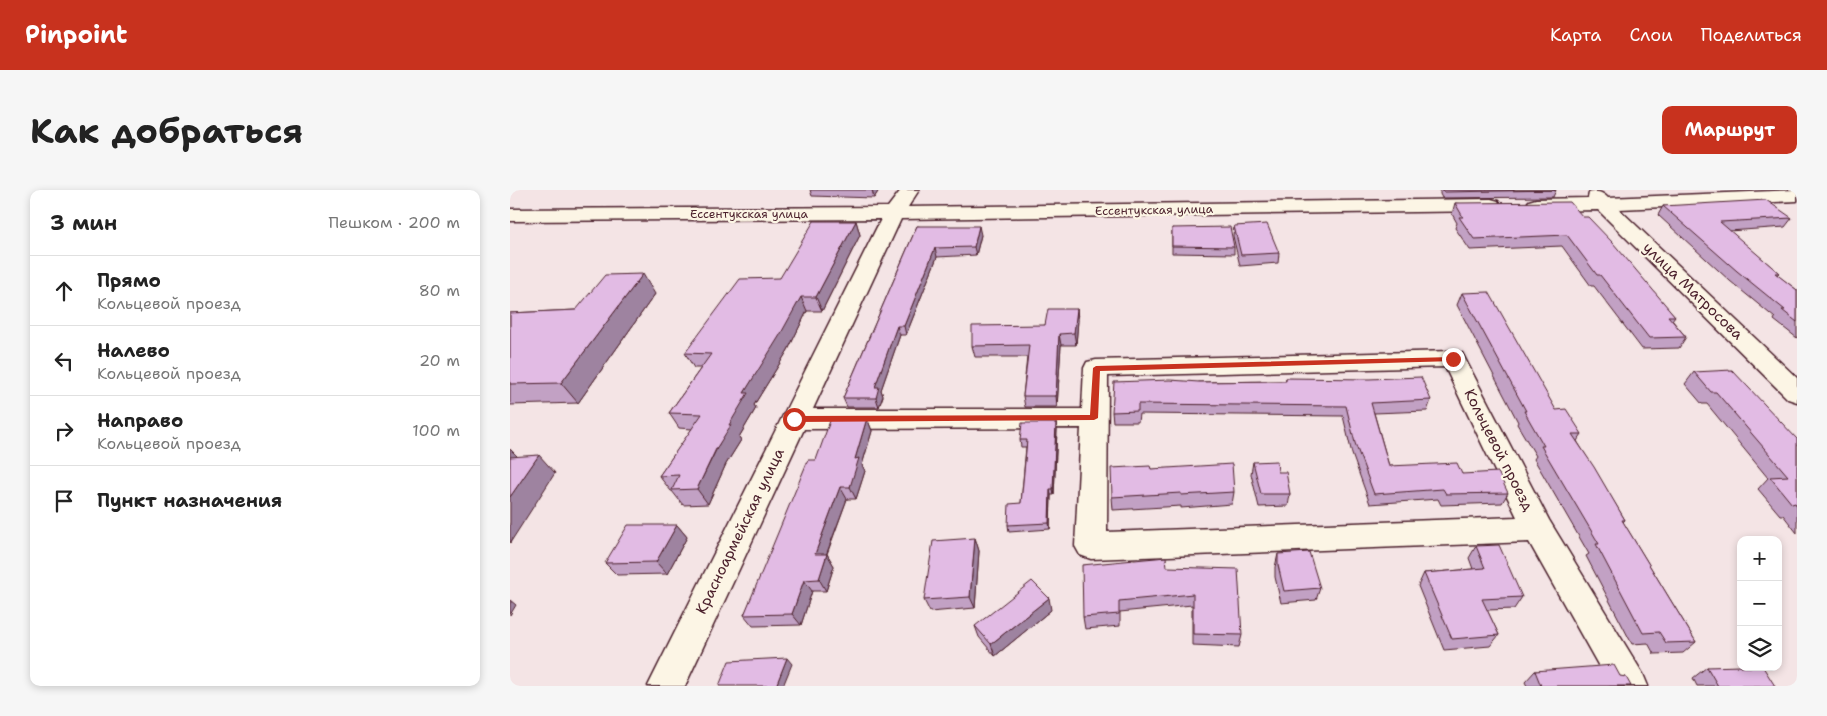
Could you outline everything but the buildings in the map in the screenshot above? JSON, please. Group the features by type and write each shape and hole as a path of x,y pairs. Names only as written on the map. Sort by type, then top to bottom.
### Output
{"street":[{"name":"Красноармейская улица","path":"666,686 894,213 910,190"},
{"name":"Ессентукская улица","path":"510,215 894,213 1596,197 1797,195"},
{"name":"улица Матросова","path":"1596,197 1797,393"},
{"name":"Кольцевой проезд","path":"1538,529 1091,546 1096,368 1453,359 1538,529 1630,686"},
{"path":"794,419 1094,418"}],"route":[{"path":"794,419 1094,418 1096,368 1453,359"}]}
